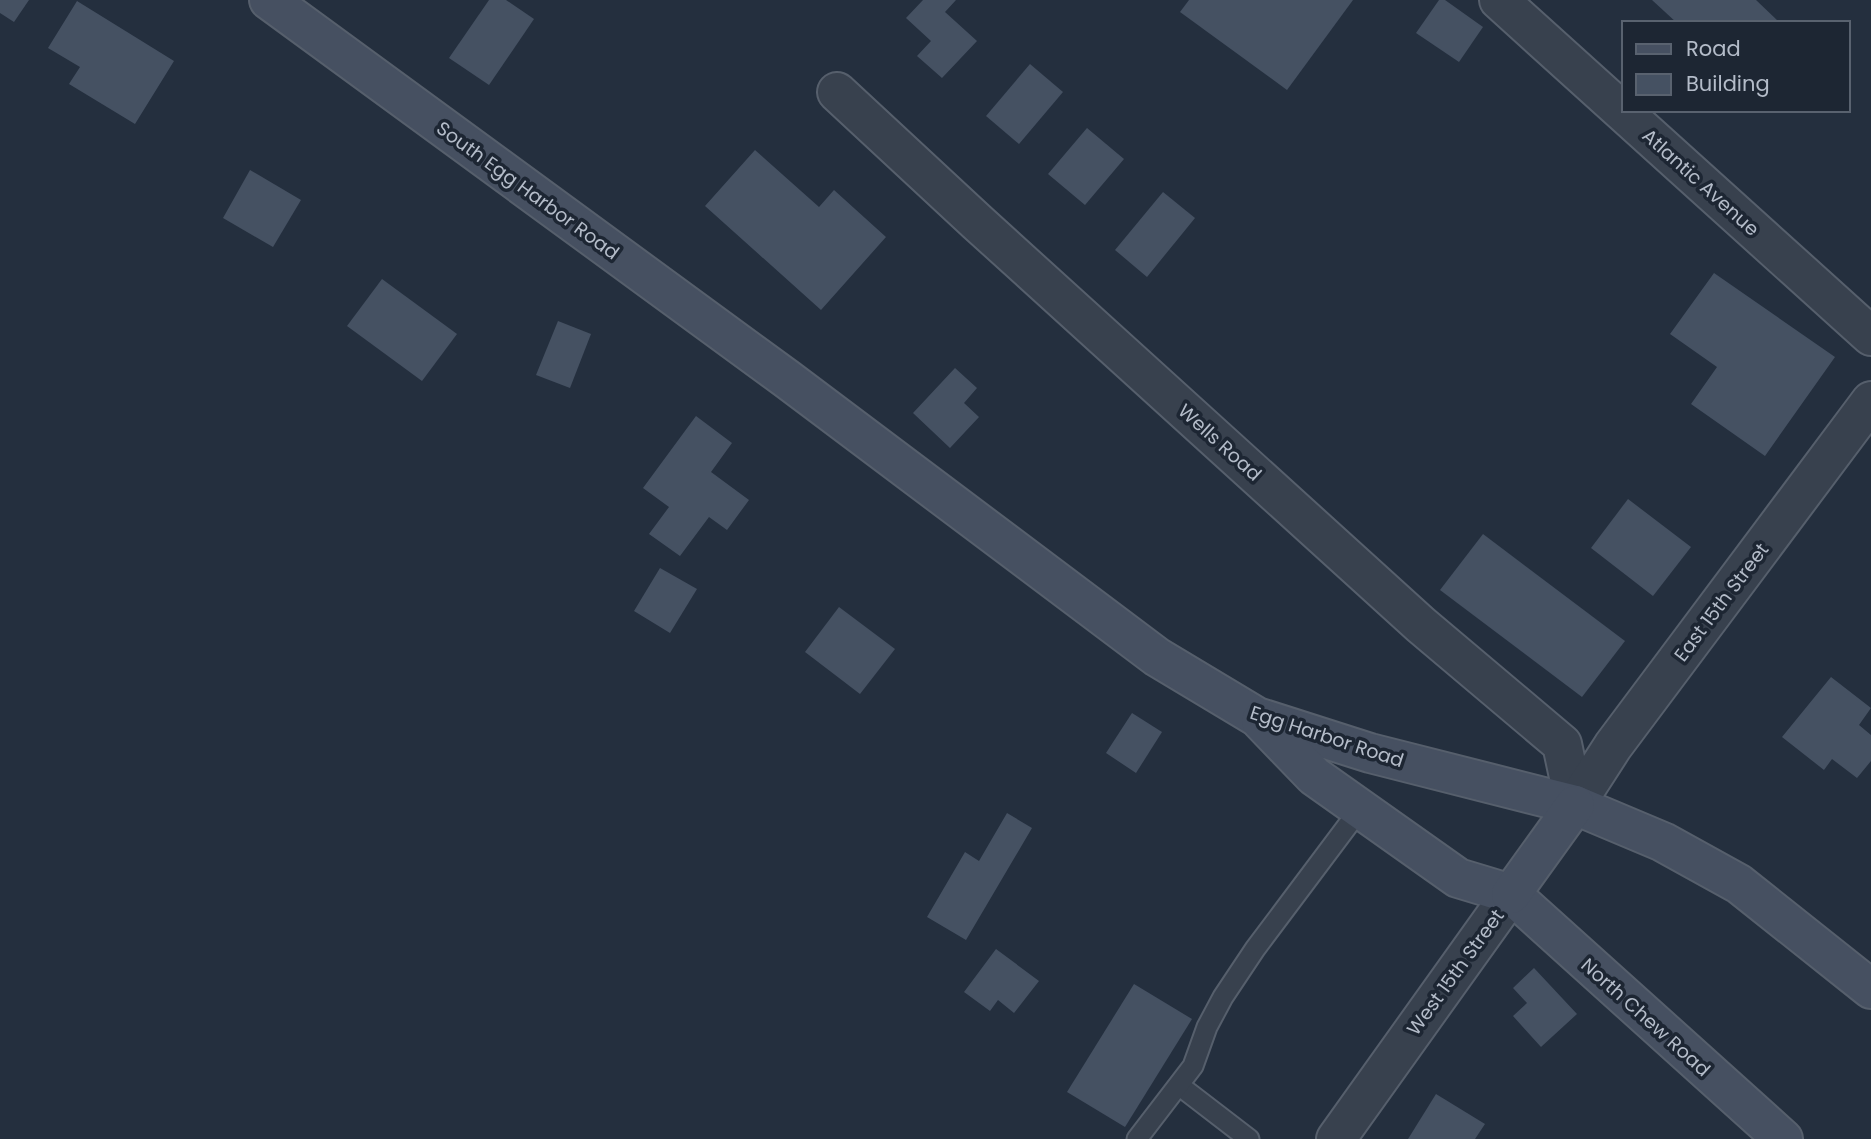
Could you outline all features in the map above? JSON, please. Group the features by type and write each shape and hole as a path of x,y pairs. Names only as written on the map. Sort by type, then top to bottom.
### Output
{"main road":[{"name":"South Egg Harbor Road","path":"269,0 787,379"},
{"name":"Egg Harbor Road","path":"787,379 1157,657 1257,717 1370,753 1575,805 1663,842 1739,884 1871,989"},
{"path":"1257,717 1314,776 1458,878 1511,894"},
{"name":"West 15th Street","path":"1511,894 1575,805"},
{"name":"North Chew Road","path":"1511,894 1783,1139"}],"street":[{"name":"Atlantic Avenue","path":"1499,0 1622,111"},
{"name":"Wells Road","path":"837,92 987,232 1421,625 1562,744 1575,805"},
{"name":"Atlantic Avenue","path":"1623,112 1871,336"},
{"name":"East 15th Street","path":"1575,805 1613,746 1871,401"},
{"name":"West 15th Street","path":"1336,1139 1511,894"}],"lane":[{"path":"1138,1139 1193,1066 1206,1027 1223,997 1263,938 1360,809"},
{"path":"1180,1086 1249,1139"}],"building":[{"path":"0,0 29,0 14,22 0,13"},
{"path":"489,0 506,0 534,19 489,85 449,58"},
{"path":"923,0 956,0 945,12 977,41 942,78 917,56 931,41 906,18"},
{"path":"1189,0 1353,0 1287,90 1180,12"},
{"path":"1439,0 1445,0 1483,27 1459,62 1416,33"},
{"path":"1652,0 1756,0 1778,21 1675,21"},
{"path":"77,1 174,61 135,124 69,84 80,67 48,48"},
{"path":"1030,64 1063,92 1019,144 986,116"},
{"path":"1087,128 1124,159 1085,205 1048,174"},
{"path":"755,150 819,207 834,190 886,237 821,310 705,206"},
{"path":"250,170 301,200 273,247 223,218"},
{"path":"1163,192 1195,218 1147,277 1115,250"},
{"path":"1714,273 1835,357 1765,456 1691,404 1717,367 1670,334"},
{"path":"382,279 457,334 422,381 347,326"},
{"path":"558,321 591,334 570,388 536,375"},
{"path":"955,368 977,388 964,403 979,417 950,448 913,413"},
{"path":"696,416 732,443 711,472 749,500 727,530 709,517 680,556 649,534 669,507 643,488"},
{"path":"1628,499 1691,547 1653,596 1591,548"},
{"path":"1483,534 1625,641 1582,697 1440,590"},
{"path":"660,568 697,589 670,633 634,611"},
{"path":"839,607 895,649 860,694 805,652"},
{"path":"1831,677 1871,708 1859,725 1871,735 1871,761 1857,778 1832,759 1824,770 1782,737"},
{"path":"1132,713 1162,732 1136,773 1106,753"},
{"path":"1007,813 1032,828 966,940 927,917 965,852 979,861"},
{"path":"996,949 1039,981 1014,1013 998,1000 990,1011 964,992"},
{"path":"1534,968 1577,1014 1541,1047 1513,1016 1527,1003 1513,988"},
{"path":"1134,984 1192,1019 1125,1127 1067,1092"},
{"path":"1436,1094 1485,1124 1475,1139 1408,1139"}]}
